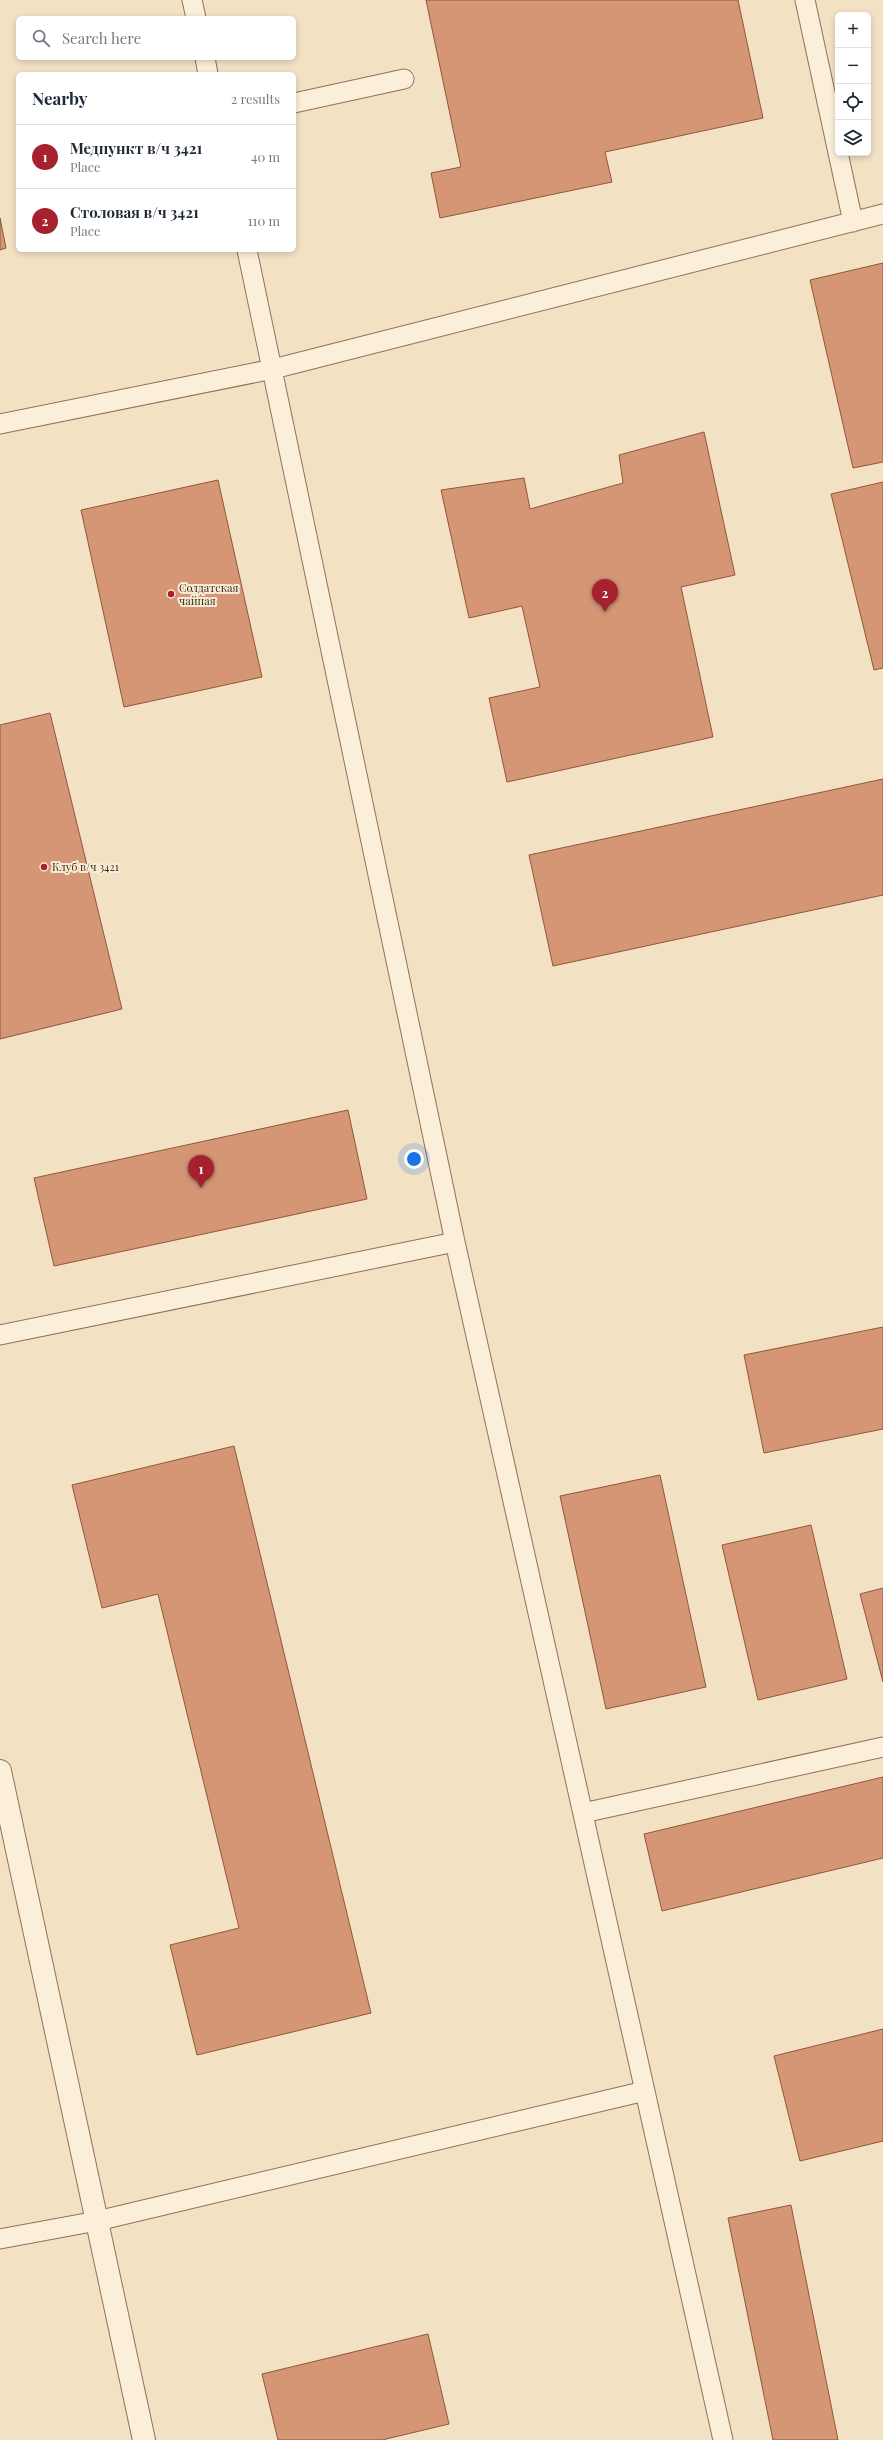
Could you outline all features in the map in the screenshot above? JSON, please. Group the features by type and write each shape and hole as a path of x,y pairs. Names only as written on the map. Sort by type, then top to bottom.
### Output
{"street":[{"path":"0,1771 144,2440"}],"lane":[{"path":"192,0 196,16"},
{"path":"805,0 853,222"},
{"path":"205,60 208,72"},
{"path":"296,104 404,79"},
{"path":"0,424 273,369 883,214"},
{"path":"247,252 455,1242 723,2440"},
{"path":"0,1335 455,1242"},
{"path":"583,1813 883,1747"},
{"path":"0,2239 97,2221 645,2091"}],"building":[{"path":"426,0 738,0 763,118 605,152 612,182 440,218 431,173 461,167"},
{"path":"0,218 6,248 0,250"},
{"path":"883,263 883,462 853,468 810,280"},
{"path":"704,432 735,575 681,587 713,737 507,782 489,698 540,687 522,606 469,618 441,490 524,478 530,509 623,483 619,455"},
{"name":"Солдатская чайная","path":"218,480 262,677 124,707 81,510"},
{"path":"883,482 883,668 874,670 831,494"},
{"name":"Клуб в/ч 3421","path":"50,713 122,1009 0,1039 0,725"},
{"path":"883,779 883,895 553,966 529,855"},
{"path":"348,1110 367,1199 54,1266 34,1178"},
{"path":"883,1327 883,1429 764,1453 744,1355"},
{"path":"234,1446 371,2013 197,2055 170,1945 239,1928 158,1594 102,1608 72,1485"},
{"path":"660,1475 706,1687 606,1709 560,1496"},
{"path":"811,1525 847,1679 758,1700 722,1545"},
{"path":"883,1588 883,1682 860,1594"},
{"path":"883,1777 883,1858 662,1911 644,1834"},
{"path":"883,2029 883,2141 800,2161 774,2056"},
{"path":"791,2205 838,2440 773,2440 728,2218"},
{"path":"428,2334 449,2424 382,2440 278,2440 262,2374"}],"place":[{"name":"Солдатская чайная","path":"171,594"},
{"name":"Столовая в/ч 3421","path":"605,612"},
{"name":"Клуб в/ч 3421","path":"44,867"},
{"name":"Медпункт в/ч 3421","path":"201,1188"}]}
